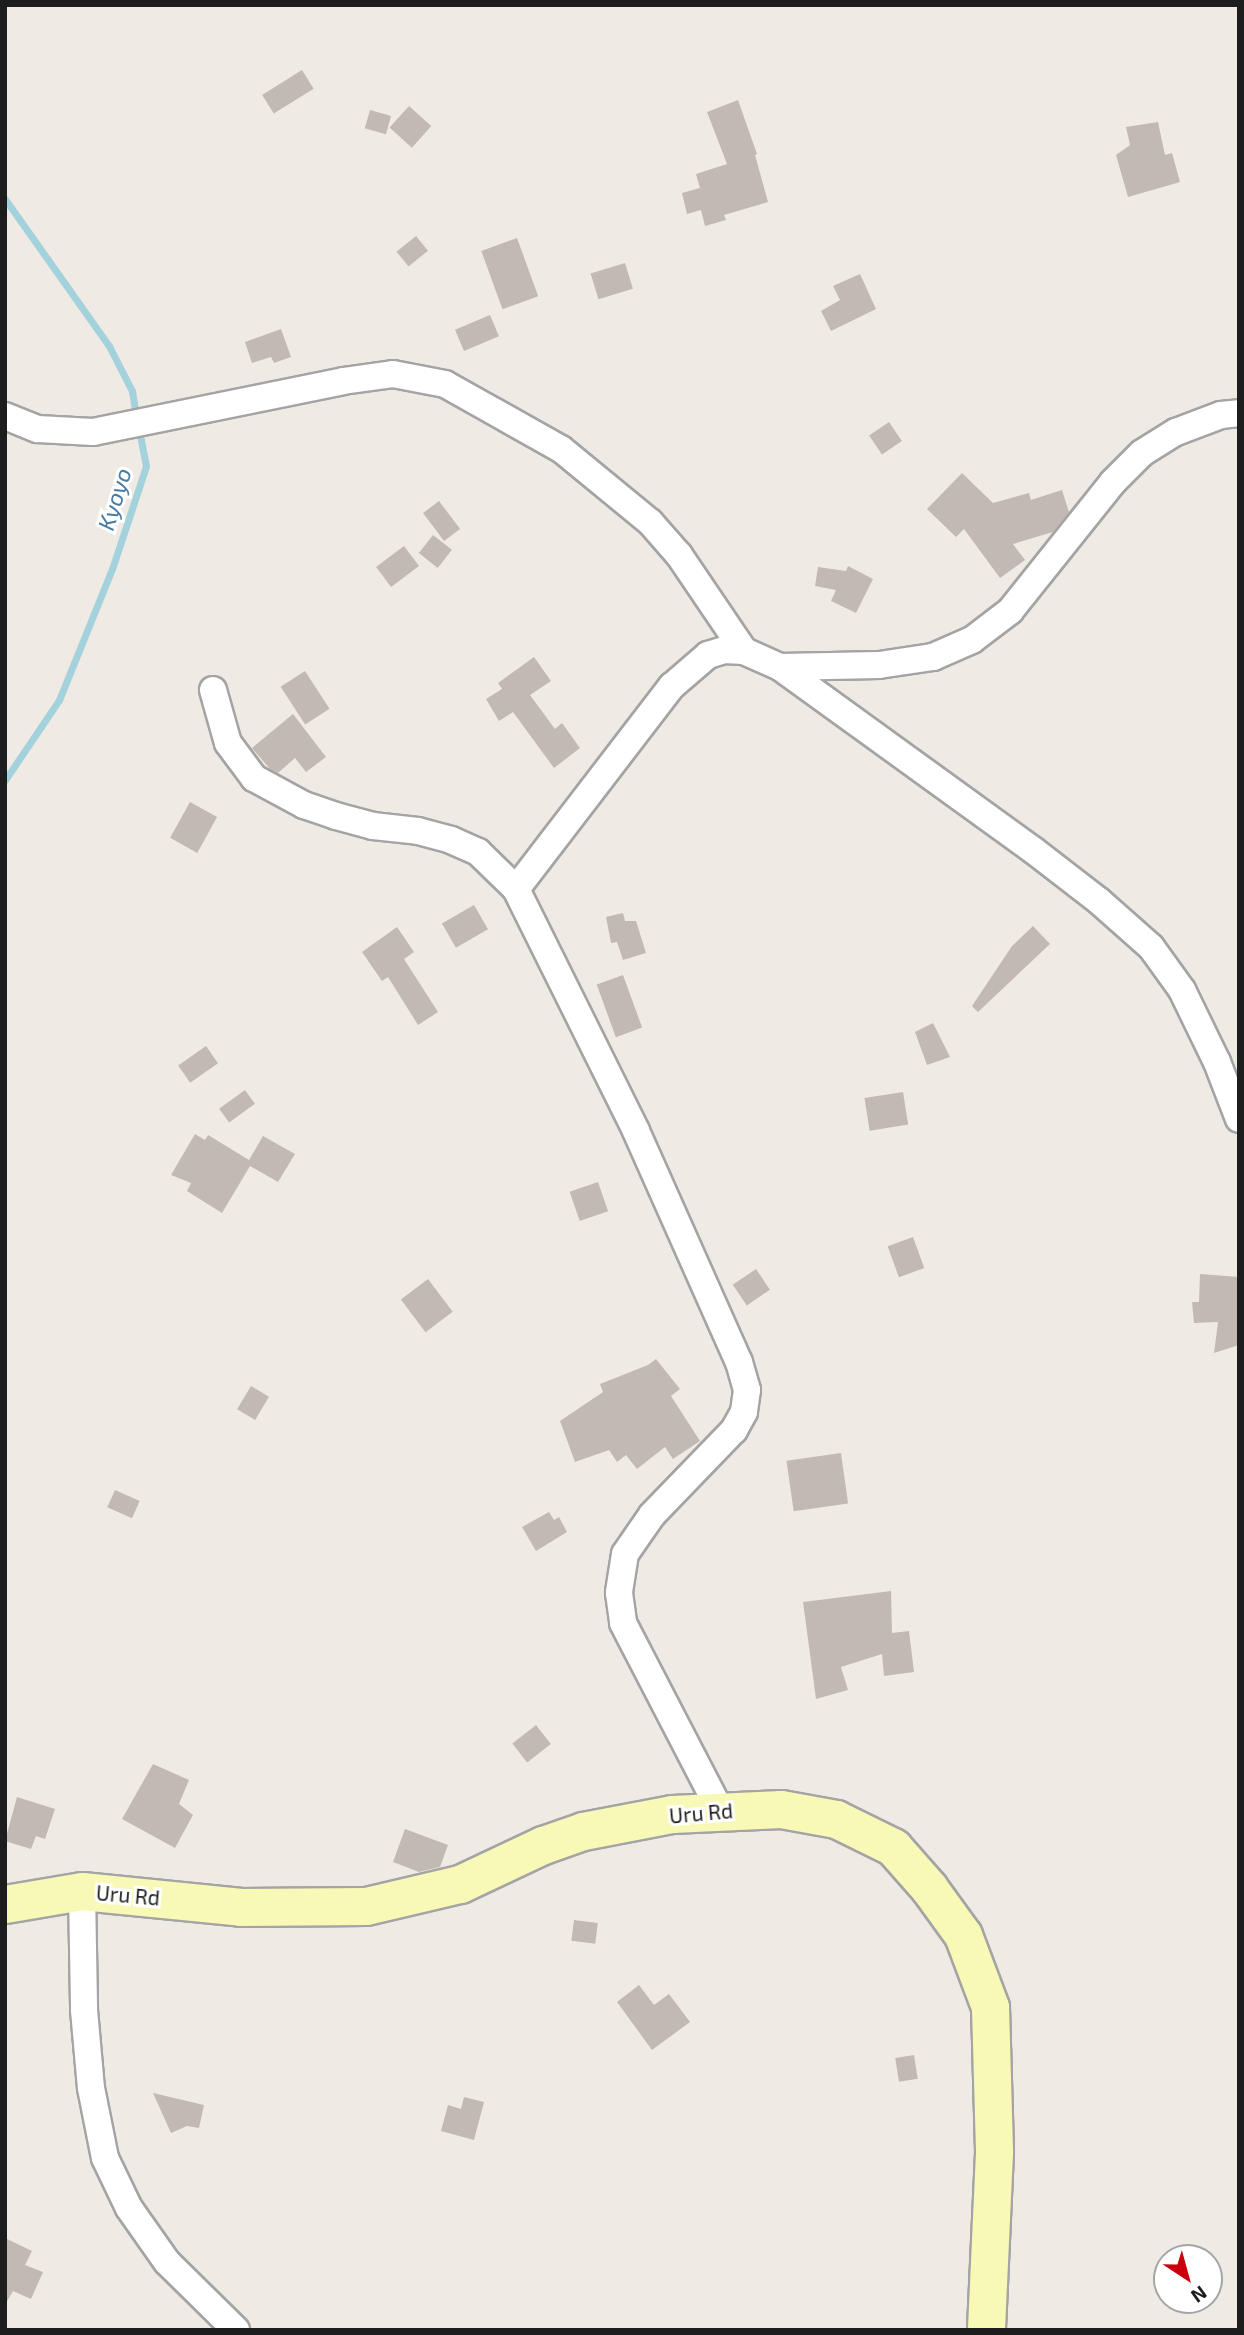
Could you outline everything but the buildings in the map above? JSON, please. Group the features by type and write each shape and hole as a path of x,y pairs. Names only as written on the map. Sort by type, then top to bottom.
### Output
{"street":[{"path":"5,416 38,429 93,432 343,381 393,374 445,384 561,449 650,522 680,555 744,651"},
{"path":"780,667 879,666 933,657 972,640 1010,611 1113,482 1142,453 1175,432 1221,415 1239,413"},
{"path":"516,889 672,686 708,654 724,650 744,651 780,667 1033,850 1099,901 1151,947 1182,990 1217,1062 1239,1119"},
{"path":"213,690 228,743 254,778 304,805 336,816 373,826 418,831 451,840 478,852 516,889 636,1131 739,1362 747,1390 744,1412 733,1430 652,1515 625,1554 619,1593 623,1623 720,1810"},
{"name":"Uru Rd","path":"5,1904 82,1891 241,1907 366,1906 460,1884 543,1845 583,1831 672,1814 780,1809 836,1819 893,1847 929,1888 963,1935 990,2007 994,2152 986,2330"},
{"path":"82,1891 84,2010 91,2088 105,2158 129,2208 167,2262 236,2330"}],"waterway":[{"name":"Kyoyo","path":"5,199 109,346 132,391 136,417"},
{"name":"Kyoyo","path":"5,780 59,700 112,569 146,466 139,429"}]}
